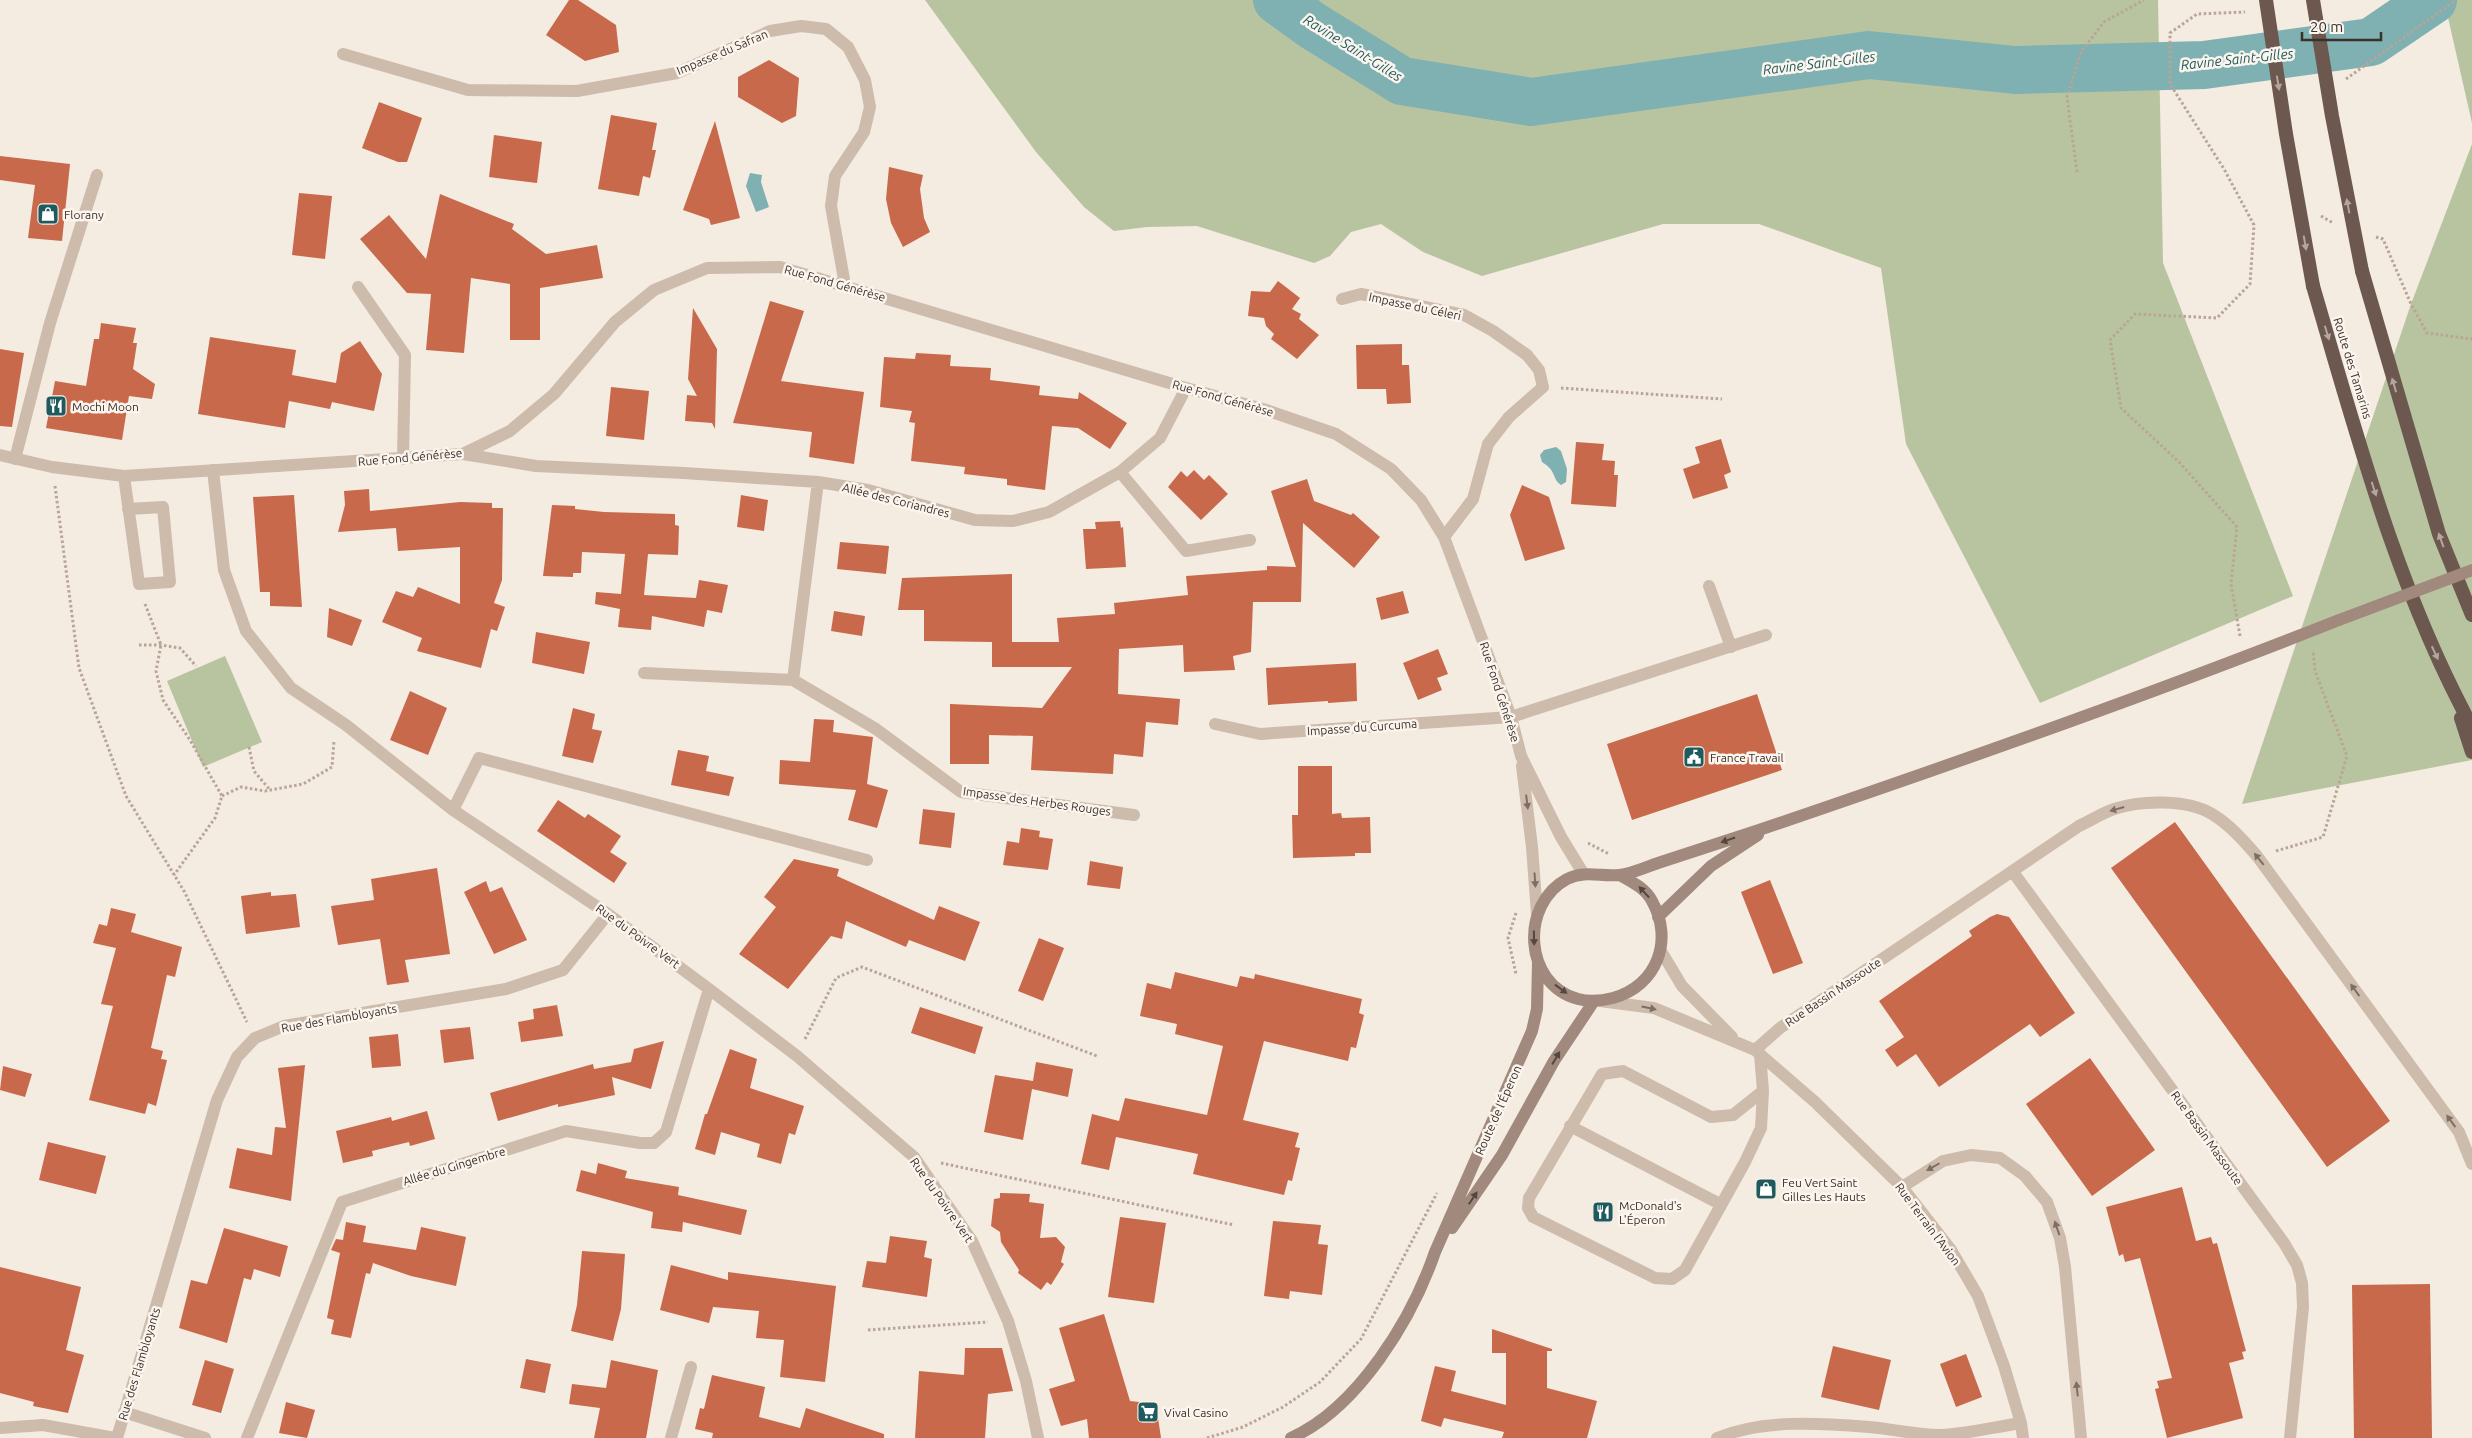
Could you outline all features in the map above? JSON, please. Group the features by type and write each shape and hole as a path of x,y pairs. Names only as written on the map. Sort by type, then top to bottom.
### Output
{"highway":[{"name":"Route des Tamarins","path":"2266,0 2286,134 2313,286 2394,549 2419,618 2451,688 2472,727"},
{"path":"2313,0 2332,116 2362,271 2439,534 2472,615"},
{"path":"2451,688 2472,752"}],"main road":[{"path":"1620,875 1638,885 1651,899 1663,934 1661,951 1649,976 1627,994 1597,1001 1577,999 1563,992 1548,979 1538,962 1532,938 1537,914 1544,899 1568,879 1582,873 1620,875 1774,824 2107,710 2472,570"},
{"path":"1658,916 1711,866 1774,824"},
{"name":"Route de l'Éperon","path":"1291,1438 1335,1408 1381,1360 1424,1287 1435,1252 1532,1031 1537,1009 1538,962"},
{"name":"Route de l'Éperon","path":"1435,1252 1502,1155 1554,1061 1597,1001"}],"street":[{"name":"Impasse du Safran","path":"343,54 468,90 577,91 678,72 770,31 801,26 826,29 848,47 865,80 870,107 864,132 836,176 831,206 844,285"},
{"path":"15,460 50,323 96,175"},
{"name":"Rue Fond Générèse","path":"0,455 52,467 124,476 462,454 510,431 554,394 615,322 654,290 707,268 780,267 1186,388 1263,409 1336,434 1391,470 1421,500 1444,537 1511,717 1521,756 1532,847 1537,914"},
{"path":"358,287 405,355 403,459"},
{"name":"Impasse du Céleri","path":"1342,299 1361,294 1464,315 1493,331 1527,356 1539,370 1543,387"},
{"path":"1444,537 1473,499 1488,444 1509,418 1543,387"},
{"name":"Allée des Coriandres","path":"462,454 536,466 818,482 868,490 975,520 1013,521 1049,512 1120,472 1160,438 1186,388"},
{"name":"Rue du Poivre Vert","path":"213,470 224,570 246,630 291,688 346,725 453,810 608,914 709,989 797,1056 914,1157 972,1241 1008,1321 1026,1381 1038,1438"},
{"path":"1120,472 1186,551 1250,540"},
{"path":"124,476 128,509 139,584 170,582 163,507 128,509"},
{"path":"793,680 818,482"},
{"path":"1709,586 1731,647"},
{"name":"Impasse du Curcuma","path":"1215,724 1260,734 1511,717 1766,635"},
{"name":"Impasse des Herbes Rouges","path":"644,674 793,680 876,729 962,792 1134,814"},
{"name":"Rue Fond Générèse","path":"1521,756 1561,837 1582,873"},
{"path":"453,810 479,758 867,860"},
{"name":"Rue Bassin Massoute","path":"1758,1052 1780,1028 2079,826 2114,809 2152,802 2182,804 2212,813 2235,832 2257,856 2459,1132 2472,1164"},
{"name":"Rue Bassin Massoute","path":"2013,872 2284,1244 2297,1265 2302,1283 2303,1307 2290,1438"},
{"name":"Rue des Flambloyants","path":"116,1438 217,1100 237,1057 255,1038 284,1026 506,989 563,970 608,914"},
{"name":"Rue Terrain l'Avion","path":"1661,951 1682,986 1736,1040"},
{"name":"Allée du Gingembre","path":"247,1438 342,1202 566,1131 640,1143 654,1143 666,1132 709,989"},
{"name":"Rue Terrain l'Avion","path":"1597,1001 1654,1008 1736,1040 1758,1052 1815,1102 1902,1187 1951,1250 1978,1296 2004,1366 2021,1423 2023,1438"},
{"path":"1758,1052 1763,1091 1760,1128 1745,1162 1685,1270 1672,1279 1655,1278 1533,1217 1528,1208 1529,1198 1602,1074 1623,1071 1711,1117 1733,1115 1763,1091"},
{"path":"1570,1126 1720,1204"},
{"path":"1902,1187 1943,1161 1971,1155 2000,1158 2025,1176 2048,1202 2060,1238 2065,1267 2081,1438"},
{"path":"670,1438 691,1367"},
{"path":"124,1412 206,1438"},
{"path":"1717,1438 1752,1426 1812,1424 1870,1427 1908,1433 1943,1435 2021,1423"},
{"path":"1812,1424 1812,1438"},
{"path":"0,1428 43,1425 116,1438"}],"path":[{"path":"2077,172 2067,97 2081,52 2104,22 2144,0"},
{"path":"2344,80 2456,0"},
{"path":"2231,640 2240,636 2231,584 2238,527 2179,462 2121,408 2110,340 2135,314 2216,318 2250,284 2254,226 2224,169 2170,84 2170,33 2197,14 2245,12"},
{"path":"1543,387 1722,399"},
{"path":"52,467 79,668 126,796 174,875 255,1038"},
{"path":"139,584 161,645 156,671 163,700 190,740 222,796"},
{"path":"2257,856 2323,838 2347,756 2315,671 2310,632"},
{"path":"138,645 161,645 180,648 196,666"},
{"path":"174,875 215,818 222,796 241,787 271,790 303,784 332,767 335,736 346,725"},
{"path":"249,747 254,771 271,790"},
{"path":"1580,839 1610,855"},
{"path":"797,1056 836,978 862,967 1097,1056"},
{"path":"914,1157 1234,1225"},
{"path":"1207,1438 1243,1427 1283,1407 1320,1382 1361,1339 1440,1187"},
{"path":"868,1330 1008,1321"}],"green space":[{"path":"925,0 2158,0 2163,263 2293,596 2040,703 1906,444 1881,268 1759,224 1663,224 1482,276 1423,252 1381,224 1351,232 1330,256 1314,263 1197,226 1147,227 1114,231 1084,207 1036,152"},
{"path":"2444,0 2472,0 2472,123"},
{"path":"2472,144 2472,760 2242,804 2411,304"},
{"path":"225,656 262,742 203,767 167,681"}],"water":[{"path":"750,173 762,175 761,182 769,207 756,212 746,186"},
{"path":"1556,447 1561,451 1567,469 1566,482 1561,485 1547,465 1542,462 1540,455 1544,450"}],"building":[{"path":"569,0 578,0 616,25 619,52 585,61 546,35"},
{"path":"769,60 799,78 796,116 782,123 738,97 738,77"},
{"path":"379,102 422,118 407,162 398,162 362,148"},
{"path":"611,115 657,123 652,150 656,150 650,178 643,176 639,196 598,189"},
{"path":"715,121 740,218 711,225 709,219 683,210"},
{"path":"494,135 542,142 537,183 489,177"},
{"path":"0,156 70,164 62,241 28,238 35,185 0,180"},
{"path":"889,167 923,175 920,189 924,218 930,232 903,247 891,223 886,199"},
{"path":"299,193 332,196 325,259 292,255"},
{"path":"440,194 514,224 512,229 546,254 597,245 603,278 540,288 540,340 510,340 510,284 471,278 464,353 426,350 431,294 407,293 360,239 389,215 426,259"},
{"path":"1278,281 1300,298 1292,309 1301,314 1299,319 1319,335 1297,359 1271,339 1274,334 1266,326 1264,318 1248,316 1251,291 1270,292"},
{"path":"770,301 804,311 781,381 864,392 854,464 809,457 812,432 733,423"},
{"path":"693,308 717,349 715,429 712,423 685,421 687,395 697,396 688,379"},
{"path":"101,323 136,328 133,343 137,343 133,369 155,384 152,399 129,396 122,440 46,428 55,381 86,386 94,339 99,339"},
{"path":"210,337 296,350 292,375 336,383 341,353 360,341 382,374 374,411 332,402 330,409 289,401 285,428 198,414"},
{"path":"1402,344 1402,365 1409,365 1411,403 1387,404 1386,389 1357,389 1356,345"},
{"path":"0,349 24,353 12,427 0,426"},
{"path":"916,353 951,355 950,366 991,368 990,380 1040,386 1039,395 1078,399 1079,392 1127,423 1110,449 1078,428 1052,426 1045,490 1007,485 1007,479 964,474 965,467 911,461 915,423 909,422 912,411 880,407 884,357 915,359"},
{"path":"611,387 649,391 644,440 606,436"},
{"path":"1721,439 1731,472 1724,475 1728,488 1693,499 1683,469 1700,463 1695,447"},
{"path":"1576,442 1604,444 1602,460 1615,461 1614,475 1618,475 1616,507 1571,504"},
{"path":"1194,470 1204,480 1209,475 1228,494 1201,520 1168,487 1181,471 1187,477"},
{"path":"1307,479 1314,501 1351,515 1353,513 1380,537 1354,568 1303,523 1301,602 1253,602 1251,652 1233,656 1235,670 1184,672 1183,645 1119,649 1118,694 1180,699 1178,725 1146,722 1143,757 1114,754 1113,774 1031,770 1033,736 989,735 989,764 950,764 950,704 1042,708 1072,667 992,667 992,642 924,641 924,610 898,610 902,578 1012,574 1012,642 1059,642 1057,618 1115,614 1114,603 1188,595 1186,576 1267,570 1267,566 1296,567 1271,491"},
{"path":"1522,485 1549,497 1565,549 1525,561 1510,515"},
{"path":"369,489 370,511 460,502 492,503 492,508 503,508 502,580 494,603 505,607 497,631 491,629 481,668 417,651 422,638 382,622 396,591 413,597 418,587 460,604 460,547 398,551 396,528 338,532 345,505 344,491"},
{"path":"294,495 302,607 270,606 270,592 260,592 253,497"},
{"path":"741,495 768,500 764,531 737,527"},
{"path":"552,505 575,506 575,509 604,512 675,514 675,525 679,526 678,555 648,554 644,595 696,598 699,580 728,585 722,613 707,610 704,627 652,616 651,630 618,627 620,609 595,604 596,592 621,594 625,554 582,552 581,573 573,573 573,577 543,576"},
{"path":"1120,521 1121,528 1123,527 1126,567 1086,569 1083,529 1096,529 1095,522"},
{"path":"840,542 889,546 886,574 837,569"},
{"path":"1403,591 1409,613 1381,620 1376,598"},
{"path":"329,608 362,620 352,646 327,637"},
{"path":"834,611 865,616 862,636 831,631"},
{"path":"536,632 590,642 584,674 532,663"},
{"path":"1438,649 1448,674 1437,678 1442,690 1418,700 1403,663"},
{"path":"1356,663 1357,701 1268,705 1266,668"},
{"path":"410,691 447,708 428,755 390,740"},
{"name":"France Travail","path":"1757,694 1782,770 1632,820 1607,744"},
{"path":"573,708 595,714 592,729 602,731 593,763 562,756"},
{"path":"814,719 834,720 833,732 873,737 867,784 888,790 877,828 848,820 856,790 779,784 780,760 810,762"},
{"path":"678,750 709,756 706,771 734,777 729,796 671,785"},
{"path":"1298,766 1332,766 1332,814 1341,813 1342,818 1370,817 1371,853 1355,853 1355,856 1293,858 1292,815 1298,815"},
{"path":"558,800 585,818 588,814 621,836 610,852 627,863 614,883 537,831"},
{"path":"923,809 955,813 951,848 919,844"},
{"path":"2175,822 2390,1121 2327,1167 2111,868"},
{"path":"1021,828 1040,831 1039,837 1053,839 1048,870 1003,865 1007,841 1019,843"},
{"path":"794,859 839,869 837,876 934,920 939,906 980,922 965,961 909,940 906,947 846,921 842,939 831,936 788,989 739,954 776,907 764,897"},
{"path":"1090,861 1123,867 1120,889 1087,885"},
{"path":"437,868 450,954 405,960 409,982 387,985 380,939 338,945 331,906 374,900 371,879"},
{"path":"1770,880 1803,963 1773,974 1741,892"},
{"path":"486,881 490,892 502,887 527,940 494,954 464,892"},
{"path":"271,892 271,896 296,894 300,927 246,934 241,896"},
{"path":"111,908 136,914 131,932 182,947 175,977 167,975 151,1048 163,1051 161,1059 167,1060 156,1106 148,1103 145,1114 89,1100 113,1006 101,1004 116,948 93,943 99,924 107,926"},
{"path":"1997,914 2009,917 2075,1013 2040,1037 2030,1024 1939,1087 1916,1054 1897,1067 1885,1050 1904,1037 1879,1001 1972,936 1969,931"},
{"path":"1039,938 1064,948 1043,1001 1018,991"},
{"path":"1175,972 1237,987 1240,976 1254,979 1255,974 1362,999 1359,1013 1364,1015 1356,1048 1351,1047 1348,1061 1264,1041 1243,1120 1299,1133 1295,1147 1300,1148 1292,1181 1288,1180 1284,1195 1193,1174 1198,1154 1116,1137 1109,1170 1081,1164 1092,1114 1119,1121 1125,1098 1207,1115 1223,1046 1175,1034 1177,1024 1140,1016 1147,983 1171,989"},
{"path":"557,1005 563,1036 521,1042 518,1022 534,1019 533,1009"},
{"path":"920,1007 983,1027 975,1054 911,1033"},
{"path":"470,1027 474,1059 444,1063 440,1030"},
{"path":"398,1034 401,1066 372,1068 369,1037"},
{"path":"664,1041 651,1089 612,1077 615,1095 558,1107 558,1104 498,1121 490,1093 593,1064 594,1069 631,1062 634,1049"},
{"path":"730,1049 757,1059 750,1088 804,1106 795,1135 789,1133 781,1164 757,1157 760,1144 721,1132 715,1155 695,1149 705,1114 707,1114"},
{"path":"2090,1058 2155,1150 2092,1196 2026,1104"},
{"path":"1036,1062 1073,1069 1068,1097 1032,1089 1023,1140 984,1132 995,1075 1033,1081"},
{"path":"305,1065 291,1201 229,1188 237,1148 272,1155 275,1127 286,1128 278,1068"},
{"path":"3,1066 32,1074 25,1097 0,1090"},
{"path":"427,1111 435,1139 410,1146 409,1142 372,1151 373,1156 343,1163 336,1131 391,1117 392,1121"},
{"path":"48,1142 106,1156 96,1194 39,1180"},
{"path":"598,1163 627,1171 625,1178 679,1187 678,1195 747,1210 741,1235 683,1222 682,1232 651,1228 653,1212 576,1191 581,1170 596,1174"},
{"path":"2182,1187 2196,1241 2211,1237 2213,1244 2217,1243 2246,1351 2242,1352 2244,1359 2229,1363 2243,1418 2167,1438 2155,1389 2159,1388 2157,1381 2172,1378 2140,1258 2125,1262 2123,1254 2119,1256 2106,1207"},
{"path":"1000,1193 1030,1194 1029,1202 1044,1204 1040,1238 1056,1237 1065,1247 1061,1262 1064,1264 1051,1285 1047,1282 1041,1290 1018,1273 1019,1270 1001,1242 1000,1232 991,1226 994,1199 1000,1198"},
{"path":"1120,1217 1166,1223 1154,1303 1108,1297"},
{"path":"1273,1221 1321,1225 1318,1244 1328,1245 1322,1295 1290,1291 1289,1299 1264,1296"},
{"path":"346,1222 366,1226 363,1242 416,1250 421,1227 466,1237 456,1286 411,1276 373,1263 370,1274 366,1273 351,1338 331,1334 334,1320 327,1318 340,1253 331,1250 336,1239 343,1240"},
{"path":"224,1228 288,1246 280,1277 254,1269 251,1280 244,1278 227,1343 179,1328 191,1280 207,1284"},
{"path":"890,1236 927,1241 924,1257 932,1259 927,1297 862,1287 867,1261 886,1263"},
{"path":"582,1251 625,1254 621,1309 613,1341 571,1331 577,1305"},
{"path":"671,1265 728,1280 728,1272 836,1286 825,1382 780,1377 784,1340 756,1338 759,1311 713,1307 709,1323 660,1310"},
{"path":"0,1267 81,1287 66,1350 84,1355 68,1413 33,1406 34,1402 0,1393"},
{"path":"2430,1284 2432,1438 2354,1438 2352,1285"},
{"path":"1104,1314 1130,1401 1156,1404 1161,1438 1089,1438 1087,1419 1061,1426 1049,1389 1075,1381 1059,1328"},
{"path":"1492,1329 1552,1349 1552,1351 1547,1351 1547,1388 1597,1401 1587,1438 1502,1438 1504,1432 1444,1418 1441,1427 1421,1421 1435,1366 1456,1371 1451,1391 1506,1405 1506,1353 1492,1353"},
{"path":"1833,1346 1891,1360 1879,1410 1821,1397"},
{"path":"965,1348 1002,1348 1013,1391 988,1394 985,1438 915,1438 919,1371 964,1375"},
{"path":"1966,1354 1982,1397 1956,1407 1940,1364"},
{"path":"526,1359 551,1364 545,1393 520,1388"},
{"path":"205,1360 234,1369 221,1413 192,1405"},
{"path":"611,1360 658,1370 646,1438 594,1438 600,1408 569,1404 572,1384 606,1388"},
{"path":"712,1375 765,1387 759,1417 800,1428 806,1408 884,1434 884,1438 712,1438 713,1433 695,1429 700,1408 704,1409"},
{"path":"286,1402 315,1410 307,1438 279,1433"}],"waterway":[{"name":"Ravine Saint-Gilles","path":"1277,0 1313,26 1402,81 1531,102 1869,55 2015,70 2204,65 2371,42 2433,0"}],"place":[{"name":"Florany","path":"48,214"},
{"name":"Mochi Moon","path":"56,406"},
{"name":"France Travail","path":"1694,757"},
{"name":"Feu Vert Saint Gilles Les Hauts","path":"1766,1189"},
{"name":"McDonald's L'Éperon","path":"1603,1212"},
{"name":"Vival Casino","path":"1148,1412"}]}
